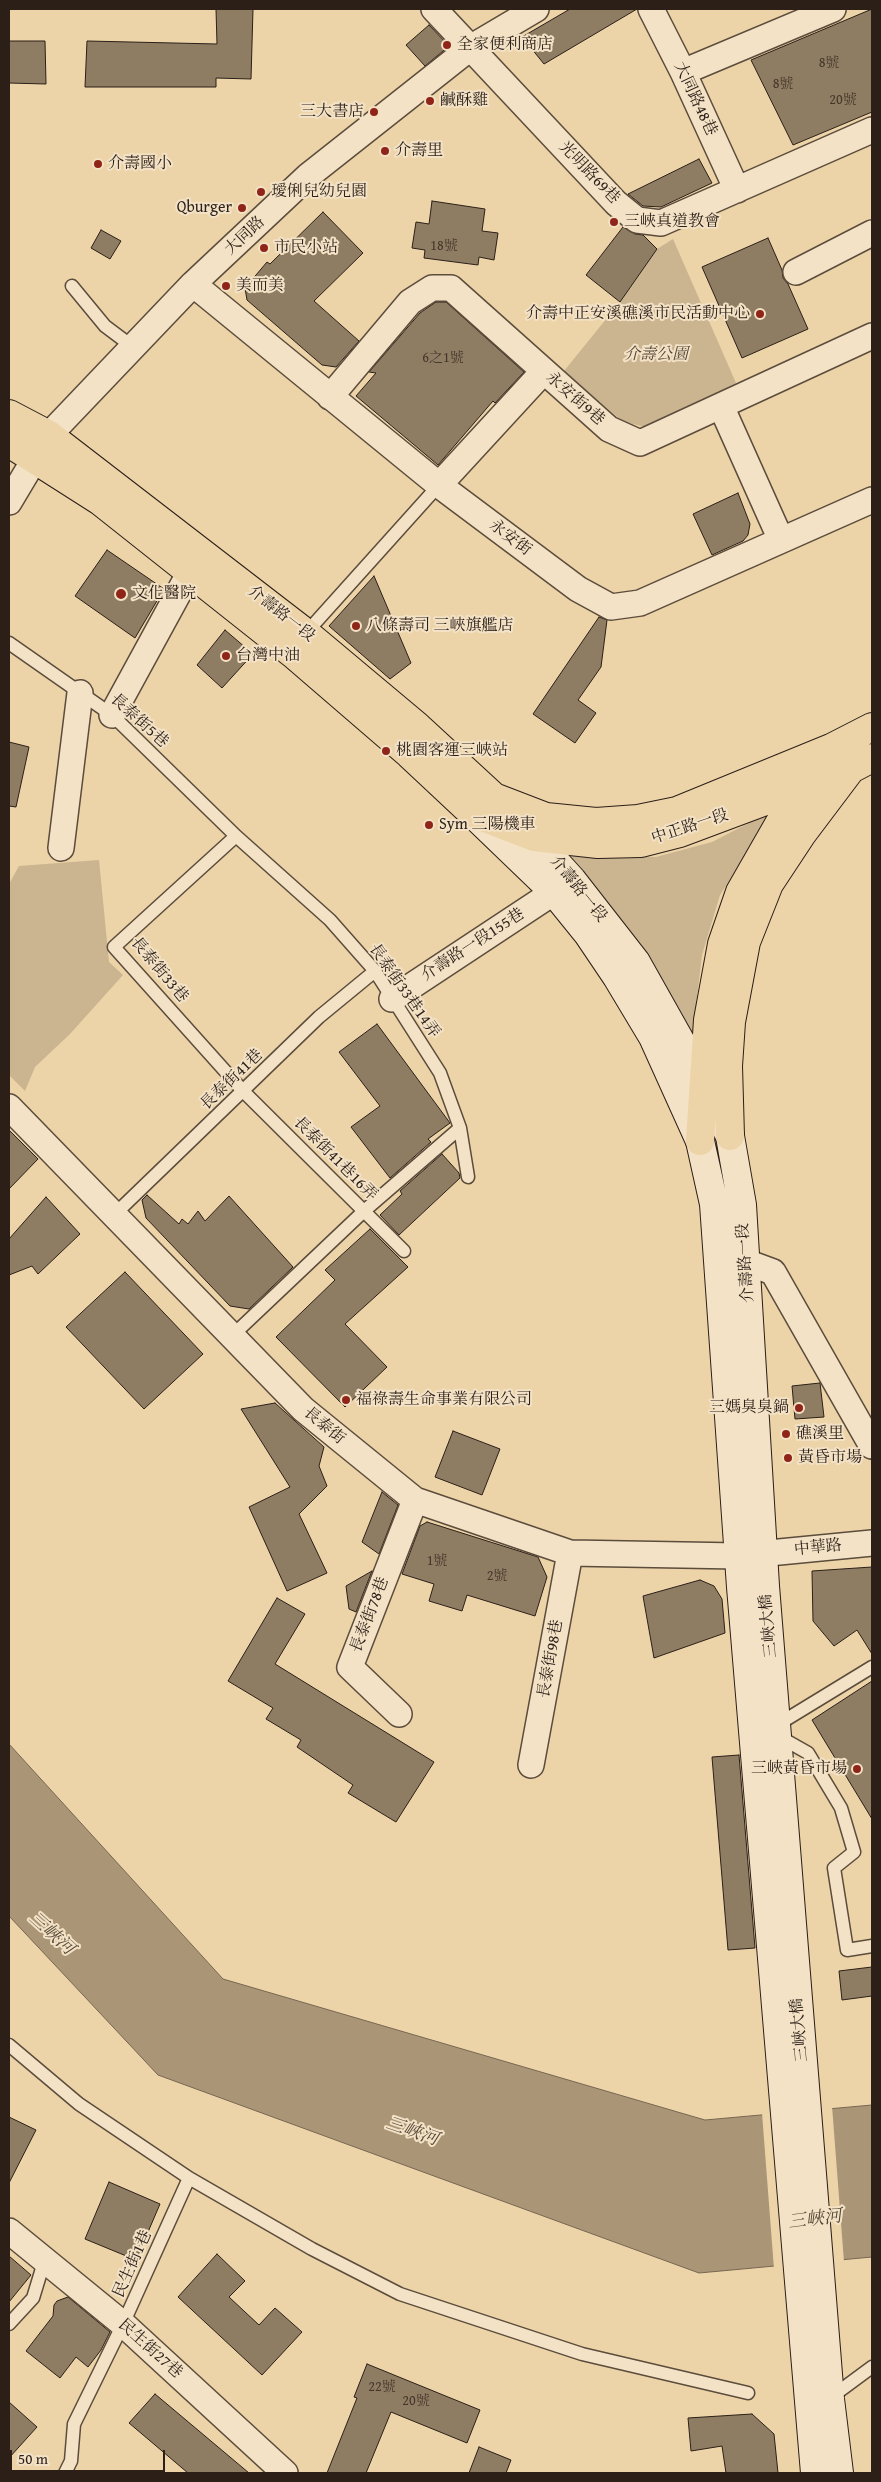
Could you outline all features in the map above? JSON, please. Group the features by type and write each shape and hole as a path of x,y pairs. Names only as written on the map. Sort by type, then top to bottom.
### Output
{"main road":[{"name":"介壽路一段","path":"9,414 49,435 306,633 417,726 534,837 572,880 636,962 704,1083 730,1136 742,1205 746,1262 751,1555"},
{"name":"介壽路一段","path":"9,443 100,502 300,660 409,754 554,892 588,934 626,992 653,1037 700,1142 714,1204 753,1587"},
{"name":"中正路一段","path":"494,797 546,817 596,822 638,819 677,811 832,748 872,727"},
{"path":"700,1142 708,1020 722,944 740,892 766,844 804,786 832,748"},
{"name":"中正路一段","path":"472,813 534,837 598,844 641,843 680,833 862,763"},
{"path":"730,1136 728,1066 730,1031 746,942 769,884 802,834 862,763"},
{"name":"三峽大橋","path":"753,1587 778,1731 786,1986 814,2473"},
{"name":"三峽大橋","path":"753,1587 786,1986 839,2473"}],"street":[{"name":"光明路69巷","path":"434,9 616,203 637,220 661,223 872,130"},
{"name":"大同路","path":"34,458 49,435 193,284 308,176 470,48 536,9"},
{"name":"大同路48巷","path":"651,9 683,72 737,190"},
{"path":"683,72 833,9"},
{"path":"796,272 872,233"},
{"name":"永安街","path":"193,284 439,485 578,589 611,607 640,603 872,500"},
{"name":"永安街9巷","path":"330,397 410,302 432,288 452,288 543,372 609,429 640,443 872,336"},
{"path":"439,485 543,372"},
{"path":"721,406 781,540"},
{"path":"9,502 34,458"},
{"path":"112,715 190,572"},
{"path":"61,848 80,693"},
{"name":"介壽路一段155巷","path":"392,999 554,892"},
{"name":"長泰街","path":"9,1106 303,1409 415,1500 570,1553 751,1555"},
{"path":"746,1262 773,1272 798,1306 872,1446"},
{"name":"長泰街78巷","path":"399,1714 350,1667 415,1500"},
{"name":"中華路","path":"751,1555 872,1543"},
{"name":"長泰街98巷","path":"531,1765 570,1553"},
{"name":"民生街27巷","path":"9,2231 44,2262 124,2324 285,2473"}],"lane":[{"path":"72,286 105,326 133,347"},
{"path":"306,633 439,485"},
{"name":"長泰街5巷","path":"9,643 112,715 236,836"},
{"name":"長泰街33巷14弄","path":"236,836 330,920 375,971 440,1073 460,1128 468,1177"},
{"name":"長泰街33巷","path":"236,836 114,947 243,1091"},
{"name":"長泰街41巷","path":"114,1215 319,1017 375,971"},
{"name":"長泰街41巷16弄","path":"243,1091 404,1251"},
{"path":"232,1336 364,1211 460,1128"},
{"path":"872,1667 778,1731 808,1753 841,1808 854,1852 834,1868 847,1950 872,1946"},
{"path":"9,2046 79,2104 188,2178 312,2249 400,2294 582,2354 748,2393"},
{"name":"民生街1巷","path":"65,2473 71,2461 74,2424 124,2324 188,2178"},
{"path":"9,2324 33,2298 44,2262"},
{"path":"830,2398 872,2367"}],"green space":[{"name":"介壽公園","path":"673,239 736,383 659,426 641,426 622,421 564,371 620,302 657,249"},
{"path":"776,809 720,895 702,955 692,1039 564,855 656,857 712,842"},
{"path":"99,860 109,962 123,975 70,1034 35,1067 25,1091 9,1075 9,884 19,866"}],"water":[{"name":"三峽河","path":"9,1744 223,1979 705,2120 872,2105 872,2257 699,2273 158,2075 9,1916"}],"pier":[{"path":"832,2106 844,2262 774,2269 762,2113"}],"building":[{"path":"216,9 253,9 251,79 216,78 216,87 85,87 87,41 217,44"},
{"path":"570,9 637,9 544,64 522,37"},
{"path":"872,9 872,112 793,145 751,60"},
{"path":"429,25 449,46 425,66 406,45"},
{"path":"9,41 45,41 46,84 9,83"},
{"path":"699,159 712,183 661,207 643,206 628,194"},
{"path":"432,201 485,209 482,231 498,233 494,260 479,257 478,265 424,258 425,250 412,248 416,222 429,224"},
{"path":"323,212 363,253 314,301 359,341 336,367 322,365 247,300 245,288 267,262 270,264"},
{"path":"623,227 635,234 643,235 657,249 620,302 586,275"},
{"path":"101,230 121,241 110,259 91,248"},
{"path":"768,238 782,270 783,278 788,284 808,329 742,358 702,267"},
{"path":"436,302 446,302 524,372 495,403 493,401 438,465 356,396 376,373 369,372 420,313"},
{"path":"738,493 750,524 748,535 743,541 712,555 693,514"},
{"name":"文化醫院","path":"107,550 164,589 135,638 75,596"},
{"path":"374,576 411,663 390,679 329,626"},
{"path":"599,617 607,620 601,667 578,700 596,713 575,743 533,714"},
{"path":"225,630 253,654 222,688 197,665"},
{"path":"9,742 29,747 16,807 9,806"},
{"path":"377,1024 450,1123 428,1139 431,1142 390,1178 351,1127 380,1106 339,1052"},
{"path":"9,1130 38,1159 9,1189"},
{"path":"442,1154 459,1173 460,1178 399,1235 380,1215 402,1194 400,1191"},
{"path":"147,1195 179,1224 182,1219 188,1224 198,1211 205,1221 229,1196 293,1267 249,1309 230,1306 146,1218 142,1200"},
{"path":"46,1197 80,1234 38,1274 32,1266 9,1275 9,1239"},
{"path":"370,1229 408,1267 345,1324 387,1367 345,1407 276,1337 335,1280 325,1270"},
{"path":"125,1272 203,1354 144,1409 66,1327"},
{"path":"820,1383 824,1417 795,1419 792,1386"},
{"path":"275,1403 324,1447 319,1466 327,1486 299,1514 327,1573 287,1591 249,1507 290,1487 241,1409"},
{"path":"453,1431 500,1449 482,1495 435,1477"},
{"path":"382,1492 398,1505 379,1554 362,1542"},
{"path":"427,1522 538,1557 547,1577 535,1616 467,1595 462,1611 429,1601 434,1584 402,1574 420,1526"},
{"path":"872,1567 872,1654 857,1630 834,1646 813,1621 812,1571"},
{"path":"372,1571 356,1612 349,1609 346,1586"},
{"path":"700,1580 714,1586 722,1599 725,1633 654,1658 643,1596"},
{"path":"277,1598 305,1614 275,1664 434,1762 396,1822 348,1793 353,1785 297,1747 301,1740 266,1719 273,1708 228,1681"},
{"name":"三峽黃昏市場","path":"872,1681 872,1819 812,1720"},
{"path":"739,1755 755,1948 728,1950 712,1757"},
{"path":"872,1967 872,1996 842,2000 839,1971"},
{"path":"9,2117 36,2130 9,2183"},
{"path":"109,2182 160,2204 136,2260 85,2239"},
{"path":"217,2254 245,2281 229,2297 259,2325 275,2308 302,2332 262,2375 178,2297"},
{"path":"9,2256 31,2275 9,2302"},
{"path":"68,2297 110,2332 101,2350 88,2367 76,2357 60,2378 26,2351 53,2316 54,2305 57,2301"},
{"path":"367,2364 480,2410 467,2443 391,2412 366,2473 327,2473 357,2398 354,2397"},
{"path":"155,2394 249,2473 188,2473 129,2423"},
{"path":"9,2402 37,2427 9,2458"},
{"path":"752,2414 774,2434 778,2473 726,2473 722,2446 691,2451 688,2418"},
{"path":"479,2447 511,2460 506,2473 469,2473"}],"place":[{"name":"全家便利商店","path":"447,45"},
{"name":"鹹酥雞","path":"430,101"},
{"name":"三大書店","path":"374,112"},
{"name":"介壽里","path":"385,151"},
{"name":"介壽國小","path":"98,164"},
{"name":"璦俐兒幼兒園","path":"261,192"},
{"name":"Qburger","path":"242,208"},
{"name":"三峽真道教會","path":"614,222"},
{"name":"市民小站","path":"264,248"},
{"name":"美而美","path":"226,286"},
{"name":"介壽中正安溪礁溪市民活動中心","path":"760,314"},
{"name":"文化醫院","path":"121,594"},
{"name":"八條壽司 三峽旗艦店","path":"356,626"},
{"name":"台灣中油","path":"226,656"},
{"name":"桃園客運三峽站","path":"386,751"},
{"name":"Sym 三陽機車","path":"429,825"},
{"name":"福祿壽生命事業有限公司","path":"346,1400"},
{"name":"三媽臭臭鍋","path":"799,1408"},
{"name":"礁溪里","path":"786,1434"},
{"name":"黃昏市場","path":"788,1458"},
{"name":"三峽黃昏市場","path":"857,1769"}]}
